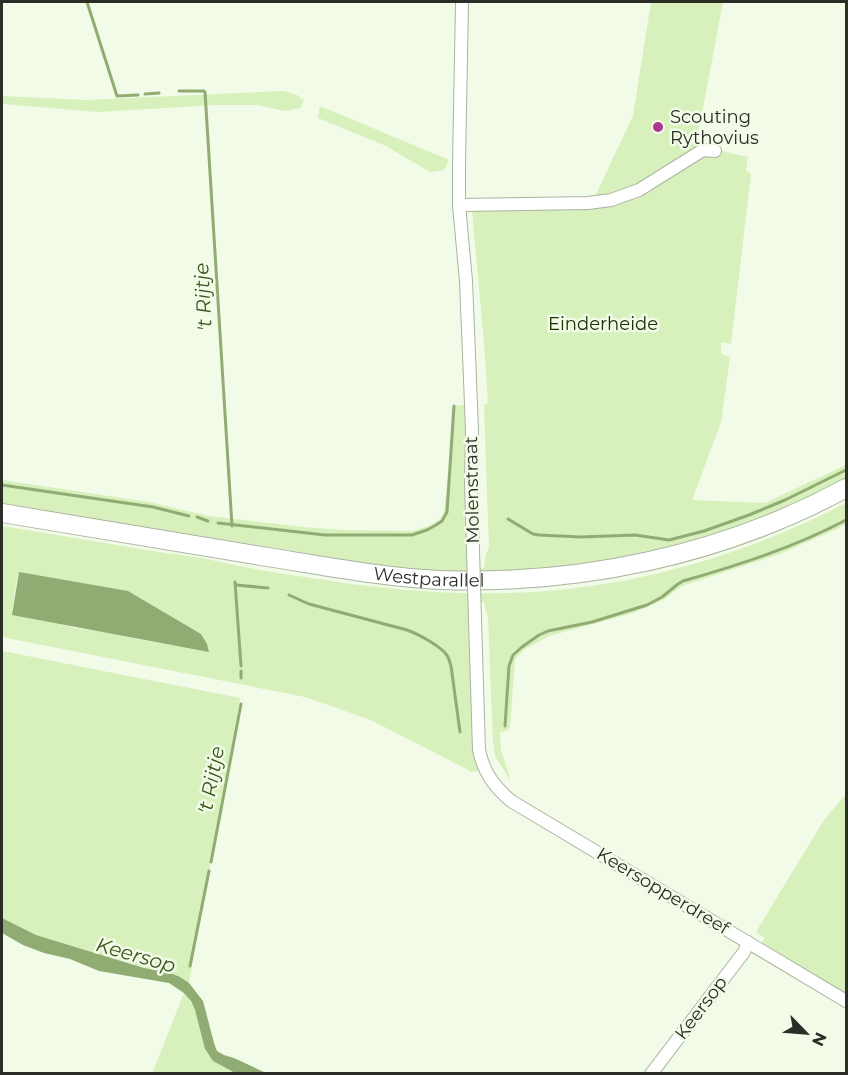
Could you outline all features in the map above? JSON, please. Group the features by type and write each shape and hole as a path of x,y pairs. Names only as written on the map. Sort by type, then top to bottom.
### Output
{"main road":[{"name":"Westparallel","path":"2,513 361,572 441,580 509,579 588,572 693,551 772,523 846,488"},
{"name":"Westparallel","path":"2,523 359,582 440,590 507,590 577,585 636,575 696,561 775,532 846,500"}],"street":[{"name":"Molenstraat","path":"462,2 459,205 466,281 472,431 471,483 479,750 486,774"},
{"path":"459,205 588,203 611,200 639,190 703,150 715,151"},
{"name":"Keersopperdreef","path":"486,774 511,801 846,1001"},
{"name":"Keersop","path":"651,1074 744,952 748,942"}],"green space":[{"name":"Einderheide","path":"651,2 723,2 696,145 748,157 746,171 751,174 731,344 721,342 721,354 730,357 721,422 692,500 765,503 846,465 846,485 727,537 570,571 417,574 2,509 2,480 149,502 209,516 341,530 413,531 431,525 440,519 444,512 452,406 465,405 467,554 470,569 484,568 489,548 484,405 488,403 472,209 591,205 633,116"},
{"path":"284,91 304,100 300,108 285,111 257,105 216,105 98,112 2,104 2,96 86,100"},
{"path":"320,106 449,160 444,170 430,172 386,146 318,118"},
{"path":"846,503 846,524 839,528 780,554 682,586 663,600 633,613 549,636 525,649 515,659 510,728 500,732 501,750 510,780 495,756 488,618 484,602 471,603 468,620 473,721 481,770 472,772 371,720 305,697 2,637 2,526 330,581 406,590 508,593 596,585 682,567 766,539","holes":["18,573 128,591 201,634 209,651 75,628 12,611"]},
{"path":"2,651 240,698 189,983 168,972 144,968 36,935 2,918"},
{"path":"846,794 846,994 761,943 765,938 756,932 824,820"},
{"path":"184,993 195,1012 205,1049 218,1064 235,1073 152,1074"}],"shaded area":[{"path":"19,572 128,591 201,634 209,652 12,615"},
{"path":"2,918 36,935 180,977 189,983 203,1001 217,1051 266,1073 235,1073 213,1061 205,1049 191,1001 169,983 99,971 70,959 23,945 2,933"}],"waterway":[{"name":"'t Rijtje","path":"87,2 117,96 138,95"},
{"name":"'t Rijtje","path":"179,91 205,92 232,526"},
{"name":"'t Rijtje","path":"145,94 159,93"},
{"path":"218,523 325,535 412,535 427,530 442,521 447,512 454,406"},
{"path":"508,519 533,534 539,535 581,537 635,535 669,540 704,531 749,515 846,470"},
{"path":"2,485 153,507 189,516"},
{"path":"197,517 208,521"},
{"path":"505,726 509,666 513,655 539,635 647,605 683,581 766,555 846,520"},
{"name":"'t Rijtje","path":"235,582 241,666"},
{"path":"236,585 268,588"},
{"path":"289,595 309,604 407,630 441,649 448,657 451,666 460,732"},
{"name":"'t Rijtje","path":"241,671 241,678"},
{"name":"'t Rijtje","path":"211,862 241,704"},
{"name":"'t Rijtje","path":"190,966 209,871"}],"place":[{"name":"Scouting Rythovius","path":"658,127"}]}
